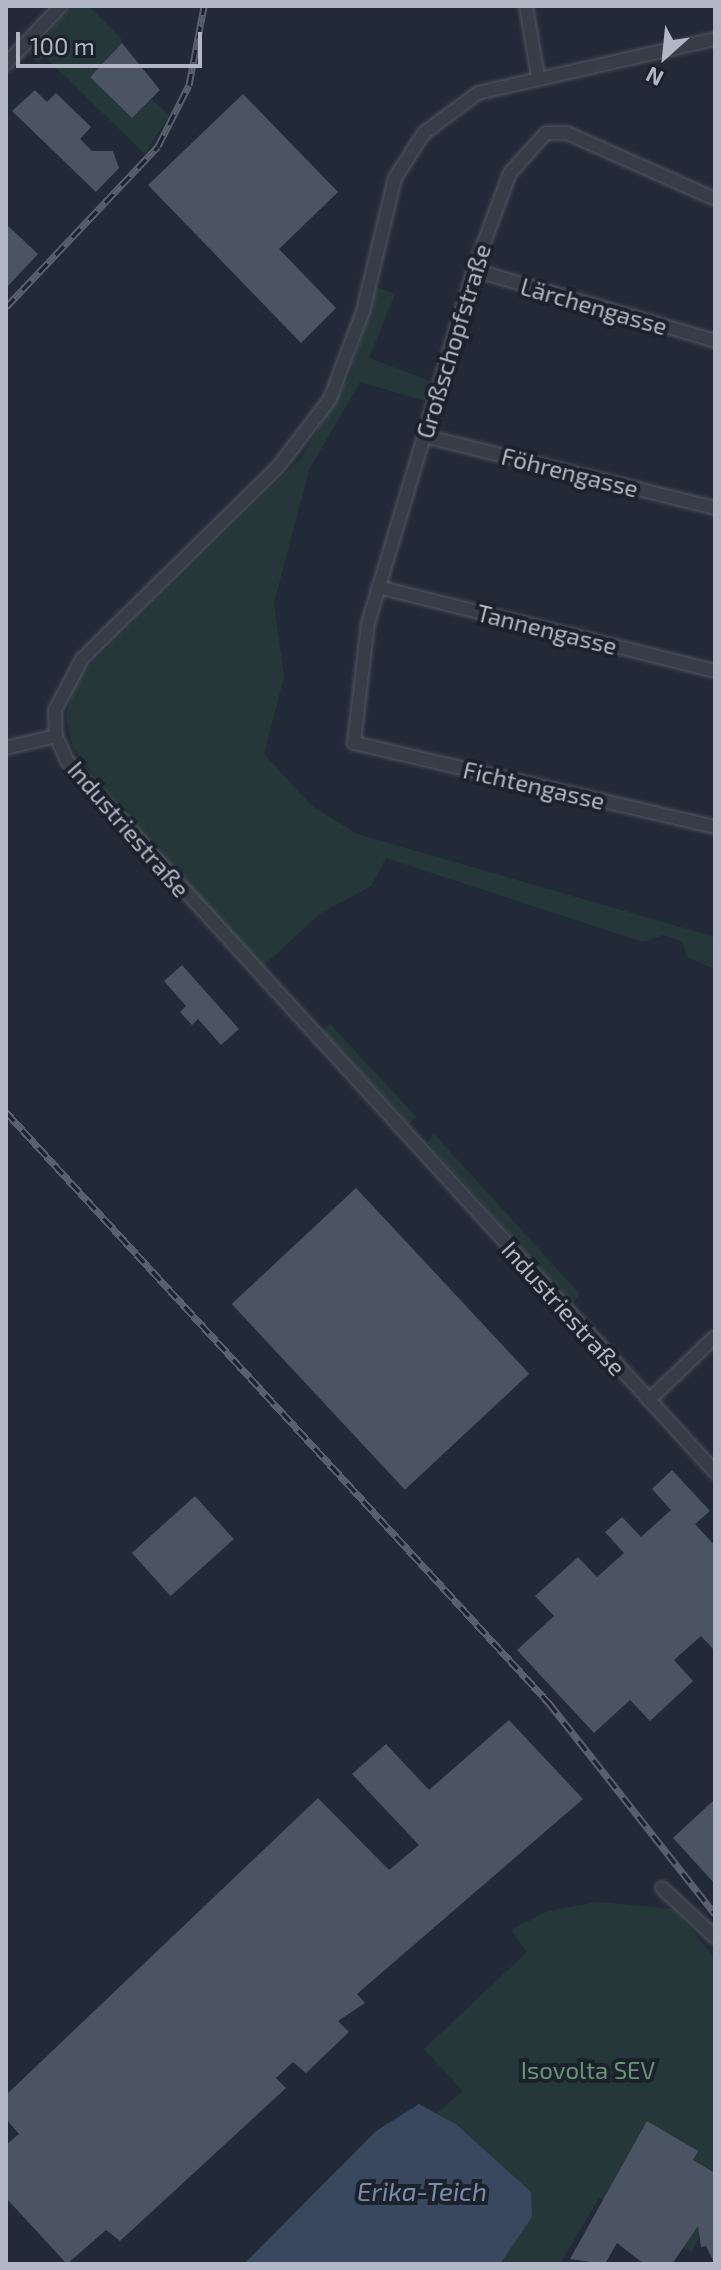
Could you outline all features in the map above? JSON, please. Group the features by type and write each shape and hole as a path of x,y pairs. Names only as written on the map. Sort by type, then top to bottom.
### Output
{"street":[{"path":"6,64 61,6"},
{"path":"526,6 538,76"},
{"name":"Industriestraße","path":"715,39 538,76 478,93 424,133 395,178 363,311 330,399 277,468 82,659 64,683 56,736 67,761 141,846 715,1472"},
{"name":"Großschopfstraße","path":"354,743 378,587 474,270 510,173 546,133 567,133 715,199"},
{"name":"Lärchengasse","path":"474,270 715,341"},
{"name":"Föhrengasse","path":"424,436 715,508"},
{"name":"Tannengasse","path":"378,587 715,671"},
{"path":"6,748 56,736"},
{"name":"Fichtengasse","path":"354,743 715,827"},
{"path":"649,1400 715,1337"},
{"path":"662,1888 715,1937"}],"green space":[{"path":"73,6 89,6 120,37 122,43 90,77 132,118 152,99 169,116 145,154 45,57 38,63 29,53"},
{"path":"376,287 395,294 369,358 435,383 429,402 360,382 309,470 274,603 284,677 264,754 312,806 357,834 715,937 715,969 687,957 683,942 663,935 643,942 386,858 371,886 321,913 263,966 127,818 73,748 66,717 75,680 301,458 350,375"},
{"path":"330,1024 417,1117 409,1124 323,1031"},
{"path":"434,1134 580,1294 572,1304 427,1142"},
{"name":"Isovolta SEV","path":"597,1902 674,1909 715,1958 715,2210 691,2252 599,2198 560,2264 474,2264 360,2179 463,2091 424,2049 527,1952 511,1930 548,1911"}],"water":[{"name":"Erika-Teich","path":"419,2104 457,2125 531,2192 532,2217 500,2264 244,2264 376,2131"}],"building":[{"path":"122,43 160,90 132,118 90,77"},
{"path":"35,90 47,102 56,93 91,127 80,139 92,151 113,151 119,168 96,192 12,111"},
{"path":"243,94 338,192 279,249 336,308 301,343 148,185"},
{"path":"6,224 38,254 6,288"},
{"path":"182,965 239,1029 221,1045 198,1019 192,1025 180,1012 186,1006 164,981"},
{"path":"356,1188 529,1374 405,1490 232,1304"},
{"path":"672,1470 710,1511 695,1524 715,1546 715,1651 701,1636 674,1660 693,1681 650,1721 630,1700 594,1733 517,1650 554,1616 535,1596 578,1557 597,1577 624,1553 605,1532 622,1517 641,1537 671,1510 652,1489"},
{"path":"195,1496 234,1539 171,1596 132,1553"},
{"path":"509,1720 583,1799 357,1994 365,2003 338,2021 349,2032 306,2073 293,2062 276,2078 286,2088 120,2241 106,2230 67,2264 6,2198 6,2145 19,2134 6,2119 6,2095 318,1798 389,1870 419,1845 352,1774 386,1744 429,1790"},
{"path":"715,1799 715,1884 673,1838"},
{"name":"Isovolta SEV","path":"647,2121 698,2151 693,2160 715,2173 715,2264 706,2246 701,2247 698,2226 672,2264 644,2264 617,2243 605,2264 570,2259"}],"railway":[{"path":"6,307 158,146 189,85 204,6"},
{"path":"6,1112 549,1703 715,1914"}]}
